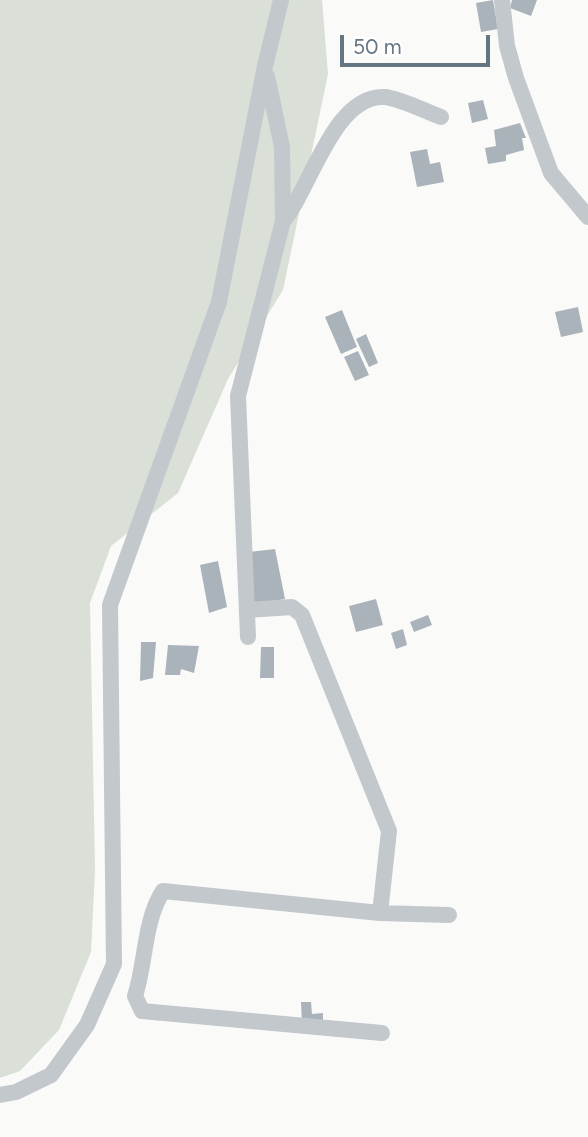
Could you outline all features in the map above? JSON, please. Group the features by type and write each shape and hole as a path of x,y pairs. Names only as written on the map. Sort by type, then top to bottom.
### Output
{"street":[{"path":"0,1095 16,1092 51,1075 87,1025 114,964 110,606 219,302 265,66 281,0"},
{"path":"502,0 507,46 516,78 551,173 588,217"},
{"path":"248,637 238,396 283,221 282,147 265,66"},
{"path":"283,221 296,206 304,184 344,118 358,104 384,97 441,117"},
{"path":"247,610 292,607 302,615 389,831 380,913"},
{"path":"382,1033 142,1011 135,996 144,968 153,907 163,891 380,913 449,915"}],"shaded area":[{"path":"0,0 322,0 328,74 283,290 228,379 178,493 111,546 90,603 95,870 91,952 59,1030 20,1071 0,1078"}],"building":[{"path":"493,0 498,29 481,32 476,3"},
{"path":"512,0 537,0 531,16 510,8"},
{"path":"483,100 488,119 472,123 468,103"},
{"path":"520,123 526,138 522,138 524,150 506,155 506,161 488,164 485,148 496,146 494,130"},
{"path":"427,149 430,164 440,162 444,182 417,187 410,152"},
{"path":"578,307 583,332 561,337 555,312"},
{"path":"342,310 357,347 341,354 325,317"},
{"path":"366,334 378,363 369,367 356,339"},
{"path":"358,351 369,375 355,381 344,357"},
{"path":"275,549 285,599 254,604 249,552"},
{"path":"218,561 227,607 209,613 200,565"},
{"path":"376,599 383,625 356,632 349,606"},
{"path":"428,615 432,625 414,632 410,622"},
{"path":"403,629 407,645 396,649 391,633"},
{"path":"141,642 156,642 153,678 140,681"},
{"path":"168,645 199,646 194,673 181,669 180,675 165,675"},
{"path":"261,647 274,647 274,678 260,678"},
{"path":"301,1002 311,1002 312,1014 323,1013 323,1024 302,1025"}]}
